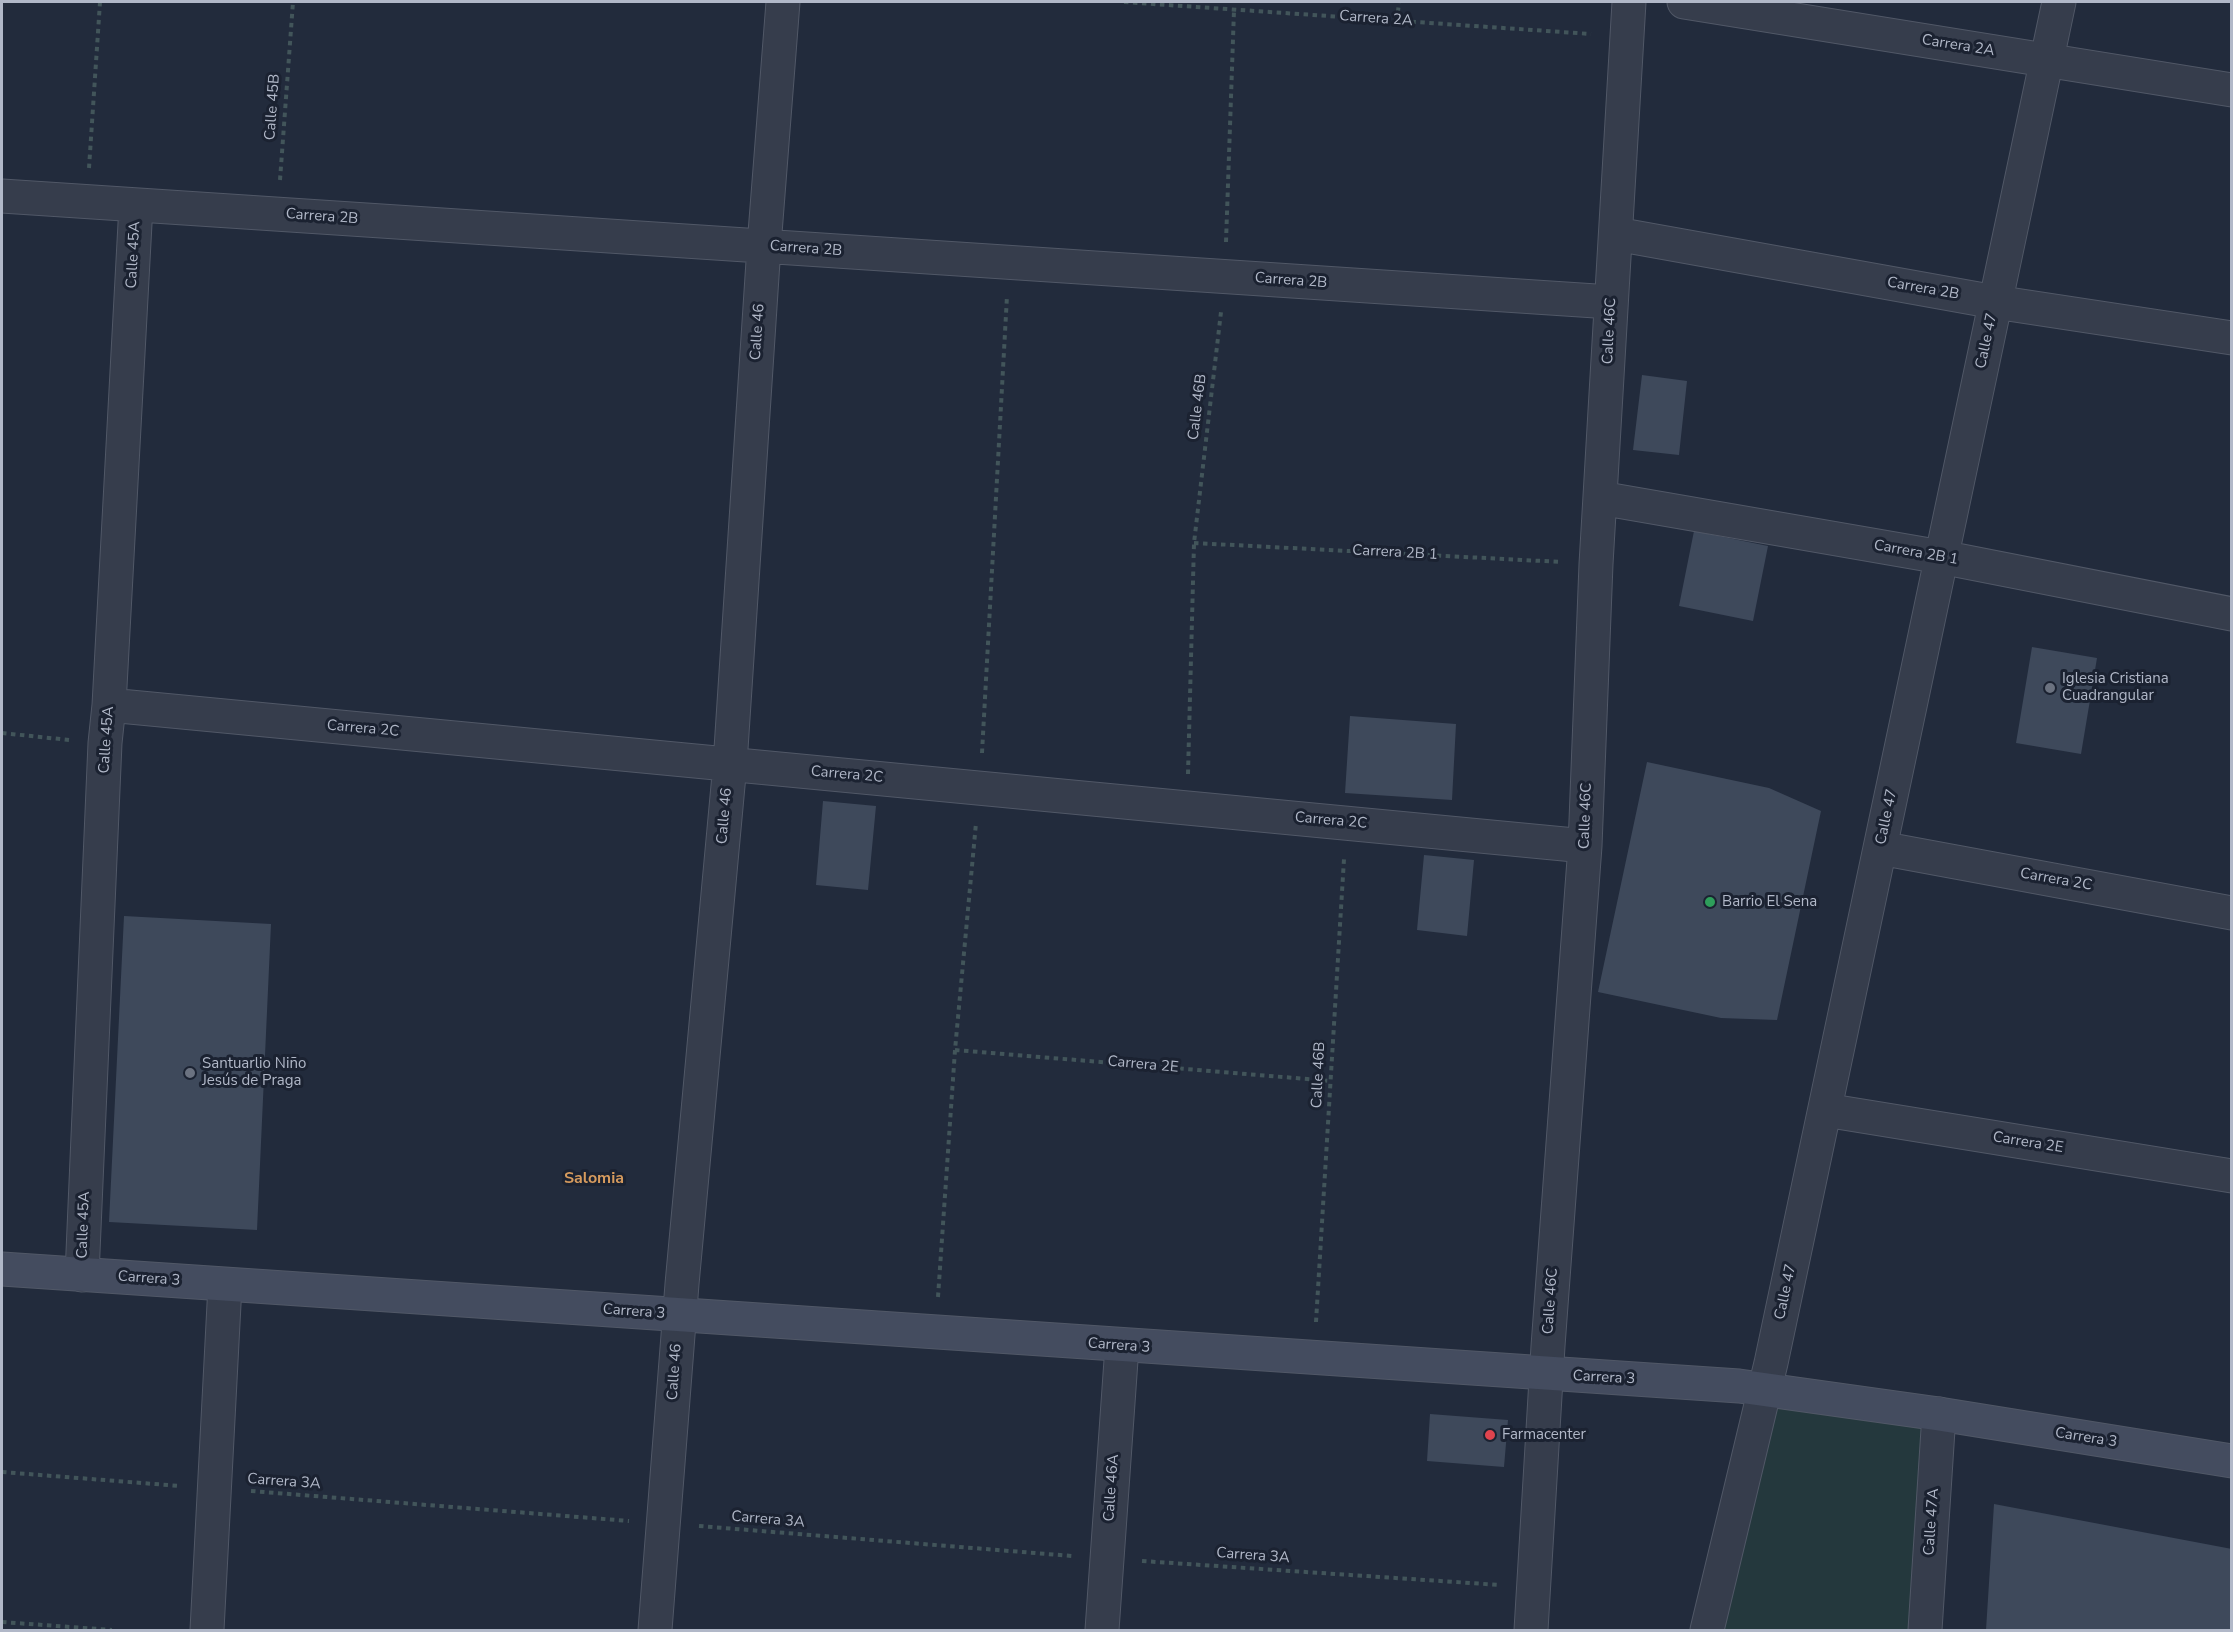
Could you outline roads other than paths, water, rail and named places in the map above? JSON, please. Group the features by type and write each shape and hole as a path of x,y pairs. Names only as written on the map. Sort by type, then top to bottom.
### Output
{"street":[{"name":"Calle 46","path":"655,1630 680,1315 730,764 764,246 783,2"},
{"name":"Calle 46C","path":"1531,1630 1546,1375 1585,846 1596,564 1629,2"},
{"name":"Carrera 2A","path":"1684,2 2232,90"},
{"name":"Calle 47","path":"1707,1630 1765,1389 2059,2"},
{"name":"Carrera 2B","path":"2,196 1611,302"},
{"name":"Calle 45A","path":"82,1275 105,743 109,705 136,205"},
{"name":"Carrera 2B","path":"1616,234 1995,302 2232,338"},
{"name":"Carrera 2B 1","path":"1600,498 1941,557 2232,614"},
{"name":"Carrera 2C","path":"109,705 1585,846"},
{"name":"Carrera 2C","path":"1880,848 2232,913"},
{"name":"Carrera 2E","path":"1825,1110 2232,1176"},
{"name":"Carrera 3","path":"2,1269 1765,1389 1939,1414 2232,1461"},
{"path":"207,1630 225,1285"},
{"name":"Calle 46A","path":"1102,1630 1122,1346"},
{"name":"Calle 47A","path":"1925,1630 1939,1414"}],"place":[{"name":"Iglesia Cristiana Cuadrangular","path":"2050,688"},
{"name":"Barrio El Sena","path":"1710,902"},
{"name":"Santuarlio Niño Jesús de Praga","path":"190,1073"},
{"name":"Farmacenter","path":"1490,1435"}],"district":[{"name":"Salomia","path":"594,1179"}]}
